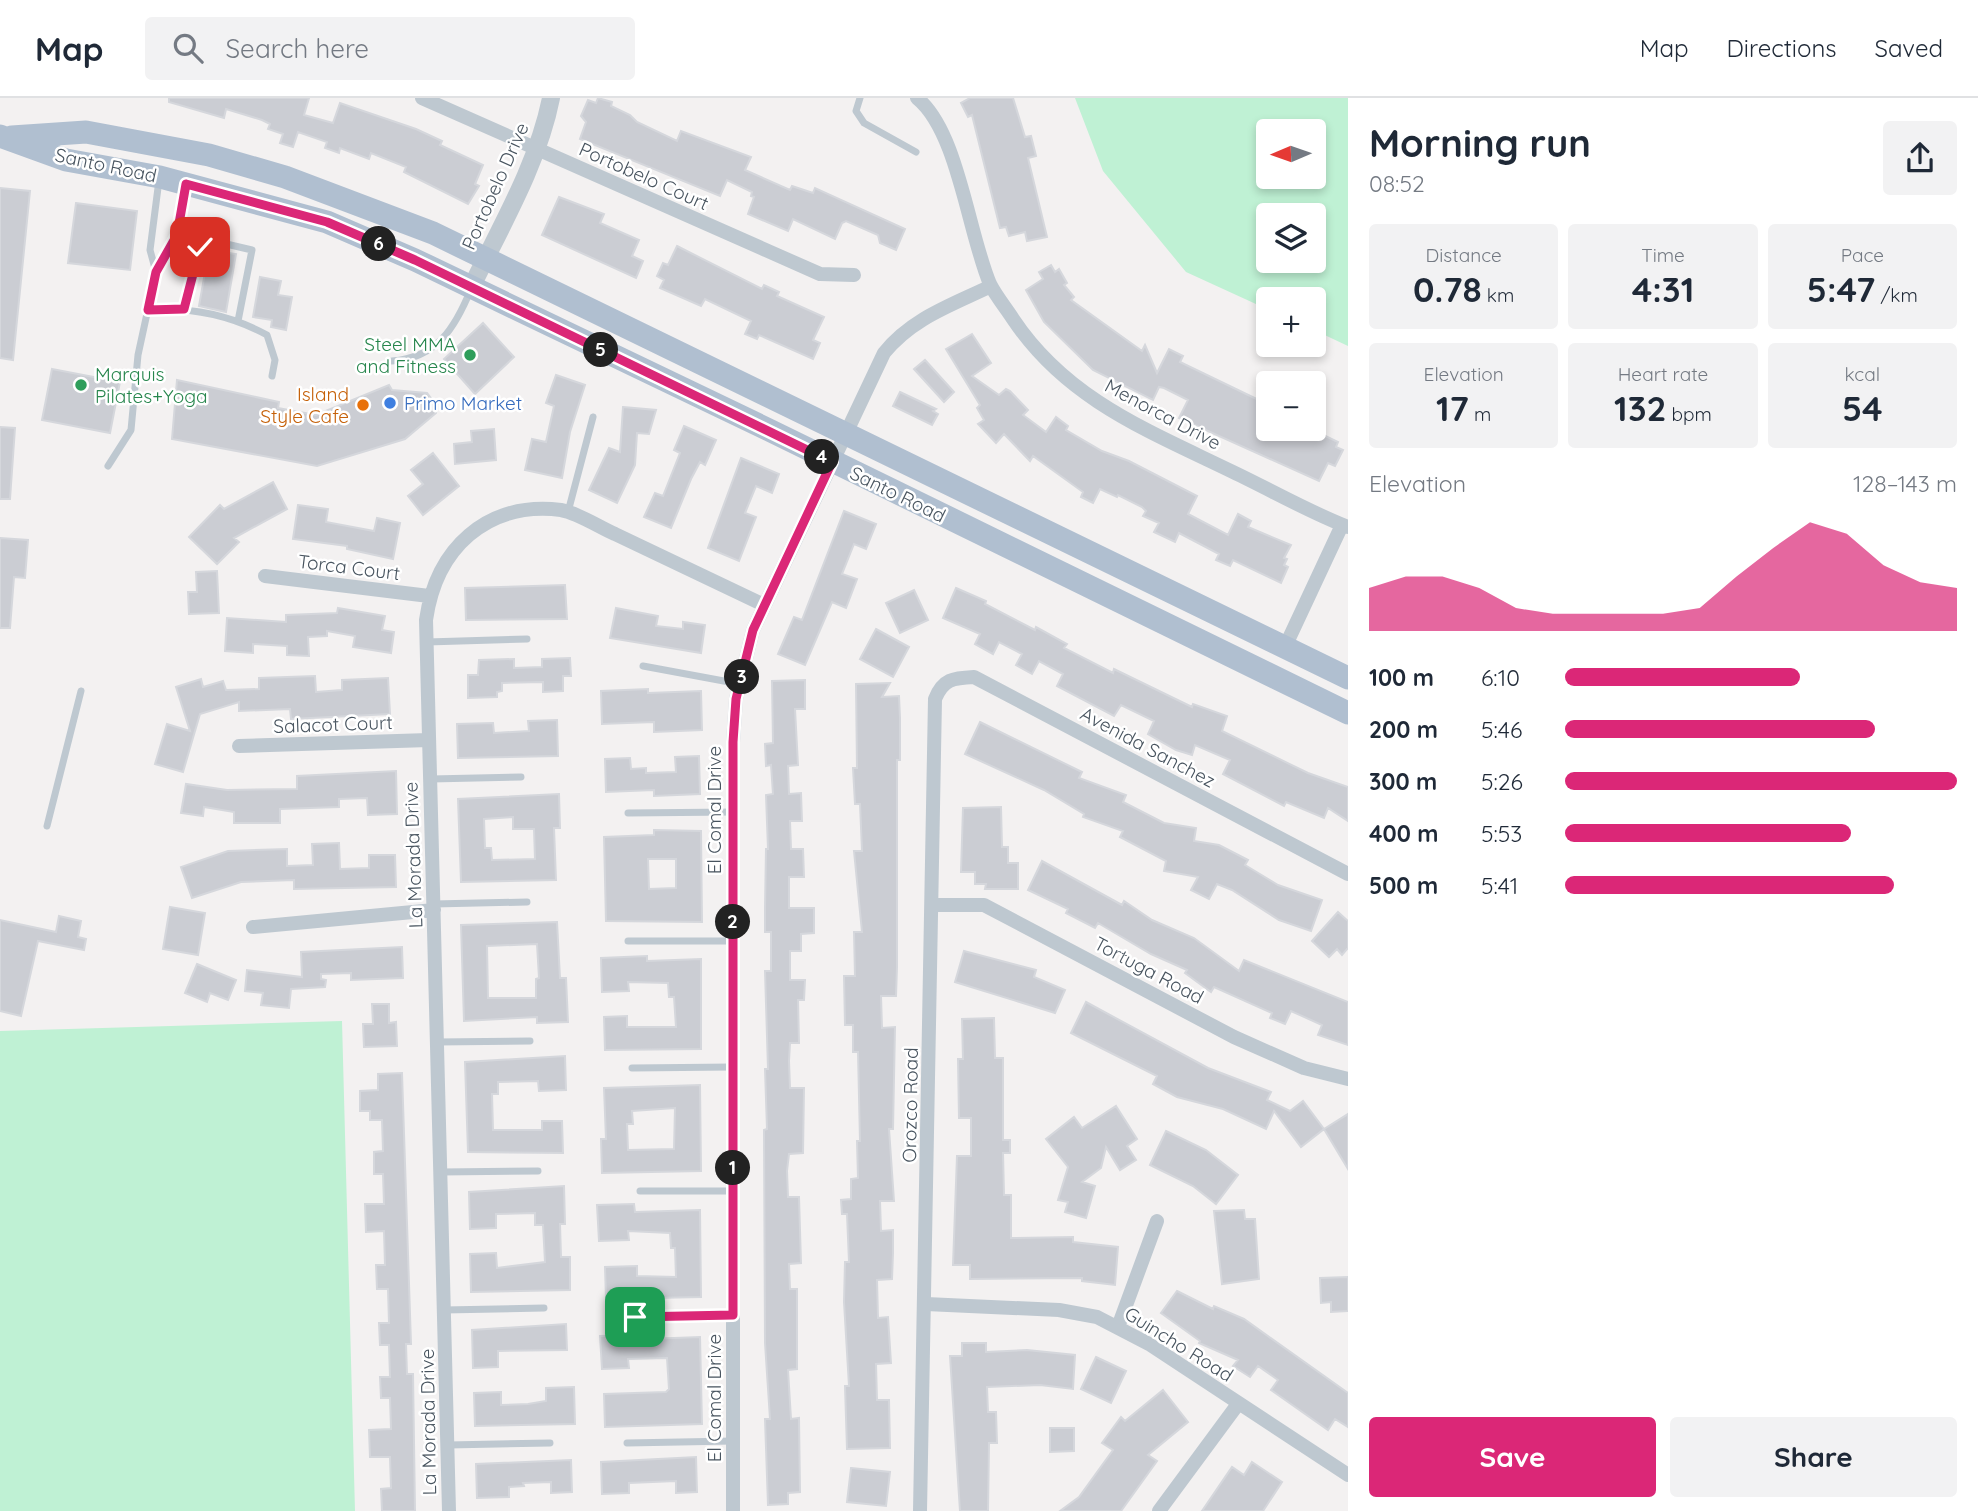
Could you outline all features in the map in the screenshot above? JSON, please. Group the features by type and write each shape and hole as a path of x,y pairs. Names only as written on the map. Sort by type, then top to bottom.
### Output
{"main road":[{"name":"Santo Road","path":"4,137 86,132 209,155 285,177 433,233 1348,678"},
{"name":"Santo Road","path":"4,137 66,160 160,177 327,222 471,288 1348,713"},
{"path":"160,177 163,166 172,163 186,165 209,155"}],"street":[{"name":"Portobelo Court","path":"422,98 820,274 854,275"},
{"name":"Portobelo Drive","path":"471,288 536,149 546,124 551,98"},
{"name":"Menorca Drive","path":"918,98 929,108 946,135 972,236 991,286 1032,348 1067,382 1123,419 1345,526"},
{"name":"El Comal Drive","path":"733,1511 733,742 740,684 753,630 884,353 900,333 918,320 991,286"},
{"name":"La Morada Drive","path":"449,1511 426,642 429,596 445,558 484,522 526,510 568,512 764,605"},
{"path":"1285,647 1345,526"},
{"name":"Torca Court","path":"265,576 429,596"},
{"name":"Avenida Sanchez","path":"935,699 941,685 952,678 974,677 1348,874"},
{"name":"Orozco Road","path":"920,1511 926,1304 935,699"},
{"name":"Salacot Court","path":"239,747 429,740"},
{"name":"Tortuga Road","path":"932,905 984,905 1234,1037 1304,1068 1348,1079"},
{"path":"253,926 434,907"},
{"path":"1118,1327 1157,1221"},
{"name":"Guincho Road","path":"926,1304 1059,1310 1097,1317 1149,1344 1348,1475"},
{"path":"1159,1511 1238,1404"}],"lane":[{"path":"860,98 856,111 864,123 916,152"},
{"path":"156,272 150,250 160,177"},
{"path":"108,466 131,430 138,355 156,272 177,235 186,184"},
{"path":"184,309 200,247 205,239 215,240 252,250 238,321"},
{"path":"392,361 418,358 437,344 461,312 471,288"},
{"path":"148,310 184,309 238,321 267,335 275,360 272,376"},
{"path":"568,512 593,416"},
{"path":"426,642 527,639"},
{"path":"643,666 740,684"},
{"path":"47,826 81,691"},
{"path":"430,779 521,777"},
{"path":"628,813 733,812"},
{"path":"434,907 527,902"},
{"path":"628,941 733,941"},
{"path":"437,1042 530,1041"},
{"path":"632,1068 733,1067"},
{"path":"440,1172 538,1171"},
{"path":"639,1191 733,1191"},
{"path":"444,1310 544,1308"},
{"path":"635,1317 733,1315"},
{"path":"627,1443 733,1441"},
{"path":"448,1445 550,1443"}],"green space":[{"path":"1075,98 1348,98 1348,346 1326,336 1326,287 1256,287 1256,304 1186,272 1103,171"},
{"path":"342,1021 355,1511 0,1511 0,1031"}],"building":[{"path":"169,98 309,98 304,115 333,123 340,103 416,129 442,141 440,145 483,165 475,184 479,186 468,204 404,172 406,167 371,153 369,159 340,148 339,153 325,148 327,142 298,132 293,147 280,143 283,134 268,129 270,124 262,120 226,109 224,118 169,102"},
{"path":"598,98 612,102 611,106 630,115 637,122 677,141 681,131 751,157 745,170 790,190 792,186 813,193 815,188 905,229 896,250 880,243 878,235 846,221 842,223 835,239 793,219 788,231 748,214 754,197 751,196 752,192 727,180 720,196 580,139 586,122 581,116 588,100 596,103"},
{"path":"970,98 1013,98 1025,137 1031,136 1036,156 1028,158 1047,237 1027,241 1025,232 1009,236 1006,227 1000,228 972,115 968,117 961,103"},
{"path":"0,188 30,191 13,360 0,358"},
{"path":"559,197 604,214 600,223 639,240 632,256 643,261 636,278 542,235"},
{"path":"76,203 137,211 130,270 68,263"},
{"path":"677,246 762,289 764,285 779,292 777,296 824,317 813,340 820,343 813,359 759,335 757,339 745,334 751,321 705,299 701,306 660,288 664,280 657,276 663,263 668,265"},
{"path":"209,250 236,254 226,312 199,306"},
{"path":"1051,265 1055,272 1059,269 1067,283 1064,285 1074,297 1071,300 1142,351 1145,345 1157,373 1169,349 1183,356 1180,362 1256,399 1256,441 1326,441 1326,436 1338,442 1336,447 1343,450 1335,466 1328,463 1319,481 1179,418 1188,400 1164,388 1159,387 1153,400 1093,370 1044,322 1026,290 1043,279 1039,272"},
{"path":"260,277 281,281 278,295 292,297 286,330 271,327 272,320 253,317"},
{"path":"483,323 514,357 475,394 444,359"},
{"path":"972,334 991,363 972,376 999,395 1006,389 1010,391 1028,410 1023,415 1046,432 1056,417 1068,426 1066,430 1102,451 1129,461 1197,496 1188,514 1228,535 1238,514 1251,521 1248,527 1291,545 1284,558 1287,559 1284,565 1288,567 1281,583 1233,560 1230,566 1216,560 1219,554 1179,533 1175,542 1154,532 1159,523 1143,516 1146,511 1142,507 1118,495 1117,497 1100,489 1093,503 1081,497 1083,492 1033,456 1030,461 1004,434 996,443 978,424 984,420 977,408 980,405 946,349"},
{"path":"925,360 954,392 944,402 914,369"},
{"path":"52,369 120,382 110,433 42,420"},
{"path":"556,375 585,385 570,432 562,478 525,470 532,439 546,442 554,406 546,403"},
{"path":"177,380 279,402 278,408 316,415 389,385 392,390 427,393 437,406 436,413 405,439 317,466 172,439"},
{"path":"900,392 936,409 933,411 938,414 932,425 893,406"},
{"path":"623,407 656,410 649,434 637,433 635,465 617,503 589,490 609,448 620,452"},
{"path":"684,426 716,440 705,465 700,462 691,479 671,528 644,517 655,493 663,496 680,453 674,450"},
{"path":"0,427 15,428 10,499 0,499"},
{"path":"494,429 496,460 455,464 454,444 472,442 471,431"},
{"path":"433,453 459,486 423,515 408,496 423,484 411,470"},
{"path":"741,458 779,474 772,493 756,486 745,513 756,517 739,561 708,548"},
{"path":"273,482 287,509 234,538 239,542 217,564 189,537 220,505 224,509"},
{"path":"298,505 328,509 326,522 374,531 377,518 400,523 393,559 347,549 347,546 293,539"},
{"path":"844,511 876,524 866,549 854,544 842,574 857,579 846,608 832,602 805,665 778,654 794,617 802,620"},
{"path":"0,538 28,540 25,578 14,577 10,628 0,628"},
{"path":"217,571 219,613 189,614 188,592 197,592 196,572"},
{"path":"565,585 567,619 466,620 465,588"},
{"path":"956,588 986,601 985,604 1035,630 1036,627 1067,644 1064,648 1113,673 1114,669 1192,707 1193,704 1227,716 1222,731 1308,773 1348,787 1348,821 1328,808 1324,818 1286,802 1284,806 1223,774 1230,760 1195,745 1192,755 1176,750 1148,734 1154,721 1121,705 1114,716 1057,686 1063,674 1039,661 1032,674 1016,665 1022,654 999,642 993,654 975,644 980,634 943,618"},
{"path":"914,590 928,620 900,633 886,603"},
{"path":"338,608 385,616 382,630 394,632 391,653 353,647 355,636 327,631 327,636 308,637 309,656 287,655 287,646 253,644 253,653 225,651 227,618 286,622 286,615 337,613"},
{"path":"616,608 658,616 656,626 683,629 683,622 705,625 701,653 610,638"},
{"path":"876,629 909,647 893,677 860,659"},
{"path":"570,658 571,676 563,676 563,691 543,692 543,682 502,683 502,691 497,692 497,697 468,698 468,675 478,675 479,660 514,659 514,668 542,667 542,659"},
{"path":"315,676 316,692 342,690 342,680 388,678 390,714 291,719 290,709 239,711 239,702 200,714 183,772 155,764 167,724 190,731 176,687 201,679 203,687 223,681 226,690 259,689 259,678"},
{"path":"805,680 805,709 795,709 798,765 788,766 789,794 801,793 802,821 790,821 791,849 803,849 804,877 789,877 789,908 814,908 814,933 801,934 801,951 790,951 790,980 805,980 804,1000 798,1000 799,1043 790,1043 789,1061 790,1088 804,1088 803,1153 789,1154 787,1171 788,1197 799,1197 801,1263 789,1264 790,1289 797,1289 797,1369 788,1370 791,1419 799,1418 800,1492 788,1493 788,1504 768,1505 765,1419 770,1419 765,1343 764,1130 767,1129 765,1069 768,1069 765,971 771,971 771,932 765,932 765,908 768,849 766,795 773,794 771,765 766,766 765,744 773,743 772,681"},
{"path":"890,683 882,697 899,696 900,718 900,760 897,760 897,967 896,996 881,996 882,1028 895,1027 893,1129 889,1129 894,1201 880,1201 881,1231 893,1230 893,1253 892,1279 877,1280 878,1318 888,1317 891,1363 876,1364 877,1400 889,1400 890,1448 847,1449 845,1386 849,1386 844,1302 845,1262 849,1262 847,1214 842,1214 841,1200 851,1199 851,1179 858,1178 857,1141 860,1141 858,1052 853,1052 853,1025 845,1025 844,976 855,976 854,932 862,932 854,851 862,851 860,804 855,804 853,768 857,768 856,684"},
{"path":"648,689 648,693 701,691 702,730 654,732 654,722 602,724 601,691"},
{"path":"557,720 558,756 458,758 457,724 493,723 494,733 529,731 528,721"},
{"path":"980,722 1082,772 1079,778 1126,795 1123,802 1164,823 1196,828 1194,841 1219,845 1248,860 1245,865 1278,885 1322,900 1311,931 1279,920 1232,890 1217,884 1209,899 1191,890 1198,877 1164,871 1166,861 1120,837 1123,831 1083,817 1084,814 1044,790 965,754"},
{"path":"699,756 700,794 654,796 654,790 606,792 605,759 630,758 631,769 646,768 646,773 676,772 675,757"},
{"path":"396,771 397,814 368,815 367,798 339,799 339,807 280,809 280,823 234,823 234,812 204,807 203,816 181,813 186,784 227,790 297,789 297,776"},
{"path":"559,794 560,828 554,828 556,880 461,882 458,799","holes":["513,817 513,829 534,829 535,859 492,860 491,848 485,848 484,819"]},
{"path":"1001,807 1002,847 1008,847 1008,863 1018,863 1018,889 985,889 986,884 975,884 975,872 961,872 963,808"},
{"path":"654,830 701,831 702,922 606,921 604,837 654,835","holes":["648,859 676,859 676,888 649,889"]},
{"path":"339,843 340,869 369,868 369,855 395,855 396,887 294,889 294,880 241,882 192,898 181,867 228,851 287,849 287,866 313,865 312,844"},
{"path":"1042,861 1122,905 1124,901 1152,920 1194,938 1239,971 1244,960 1348,1002 1348,1045 1318,1035 1322,1025 1291,1011 1285,1024 1270,1018 1272,1013 1214,987 1211,992 1185,973 1187,970 1151,954 1098,923 1095,928 1066,913 1068,909 1028,890"},
{"path":"170,907 205,913 198,955 163,949"},
{"path":"1338,912 1348,921 1348,948 1342,955 1337,949 1329,957 1312,941"},
{"path":"59,916 81,921 78,937 86,939 84,950 38,941 21,1016 0,1011 0,920 56,932"},
{"path":"557,922 560,978 566,978 568,1022 537,1023 537,1017 464,1021 461,925","holes":["537,944 539,978 536,979 536,998 488,998 487,946"]},
{"path":"402,947 403,978 351,980 351,973 321,974 321,979 326,980 325,987 291,989 289,1008 261,1005 263,993 245,991 247,970 302,977 301,952"},
{"path":"964,951 1036,970 1034,977 1065,990 1055,1013 955,982"},
{"path":"647,956 647,961 701,959 701,1049 605,1050 604,1017 627,1016 627,1027 676,1027 674,997 669,997 668,983 628,982 629,991 602,992 601,958"},
{"path":"197,964 236,980 228,1000 210,993 207,1002 185,993"},
{"path":"1086,1002 1208,1068 1271,1092 1267,1100 1290,1111 1303,1101 1324,1129 1301,1147 1274,1111 1266,1129 1223,1109 1177,1097 1153,1084 1157,1076 1071,1033"},
{"path":"372,1004 389,1004 389,1023 396,1022 397,1046 364,1047 363,1024 373,1024"},
{"path":"994,1018 995,1058 1003,1058 1003,1140 1010,1140 1010,1153 1003,1153 1004,1195 1011,1195 1011,1238 1073,1237 1073,1242 1118,1247 1115,1285 1082,1281 1082,1278 970,1279 970,1265 953,1265 957,1156 971,1156 971,1118 959,1118 958,1059 963,1059 962,1019"},
{"path":"565,1056 566,1090 539,1091 538,1081 498,1082 498,1094 492,1094 493,1130 542,1130 542,1121 562,1121 563,1153 468,1152 465,1062"},
{"path":"402,1073 411,1344 406,1344 407,1374 413,1374 415,1511 382,1511 381,1489 391,1488 390,1457 370,1457 369,1430 391,1429 390,1398 381,1398 380,1377 390,1377 389,1345 380,1345 379,1323 389,1323 388,1289 377,1289 376,1265 385,1265 384,1231 366,1232 365,1204 384,1204 383,1174 374,1174 374,1152 383,1151 382,1120 370,1120 370,1111 360,1111 360,1091 378,1090 378,1074"},
{"path":"700,1085 701,1171 602,1173 601,1139 606,1139 604,1088","holes":["675,1108 674,1149 628,1150 627,1124 633,1124 632,1111"]},
{"path":"1116,1106 1137,1139 1127,1146 1136,1160 1120,1170 1106,1147 1101,1168 1082,1182 1095,1186 1086,1218 1065,1212 1068,1202 1058,1200 1068,1167 1046,1139 1074,1117 1082,1128"},
{"path":"1348,1114 1348,1169 1324,1129"},
{"path":"1166,1131 1206,1150 1238,1175 1216,1204 1193,1186 1150,1165"},
{"path":"564,1186 565,1224 560,1224 561,1257 570,1257 570,1290 471,1292 470,1254 496,1253 497,1268 545,1262 543,1225 535,1225 535,1213 496,1214 496,1228 470,1229 469,1192"},
{"path":"634,1204 635,1212 700,1210 701,1297 606,1299 605,1267 637,1266 637,1276 676,1277 675,1248 671,1248 670,1233 628,1231 629,1240 599,1241 597,1205"},
{"path":"1244,1210 1245,1219 1255,1219 1259,1279 1222,1284 1214,1211"},
{"path":"1348,1277 1348,1311 1331,1312 1331,1302 1321,1303 1320,1278"},
{"path":"1177,1291 1213,1309 1214,1306 1244,1319 1348,1393 1348,1427 1335,1419 1328,1430 1271,1390 1278,1380 1258,1366 1250,1377 1233,1366 1238,1360 1199,1343 1200,1341 1161,1313"},
{"path":"566,1324 567,1350 498,1351 498,1367 473,1368 472,1330"},
{"path":"646,1335 647,1339 700,1337 702,1424 605,1427 604,1394 666,1392 669,1389 667,1358 628,1359 629,1368 602,1369 600,1336"},
{"path":"962,1343 986,1343 986,1352 1027,1350 1075,1355 1073,1389 1040,1385 987,1387 988,1412 996,1412 997,1443 989,1443 988,1511 960,1511 950,1356 962,1356"},
{"path":"1096,1357 1126,1371 1111,1403 1081,1389"},
{"path":"574,1387 575,1424 475,1426 474,1393 501,1392 501,1405 528,1404 546,1401 546,1388"},
{"path":"1163,1390 1188,1422 1148,1455 1157,1461 1121,1511 1060,1511 1079,1497 1113,1450 1102,1443 1121,1417 1125,1421"},
{"path":"1050,1428 1074,1428 1074,1451 1050,1452"},
{"path":"696,1457 697,1492 676,1493 676,1481 629,1483 629,1493 602,1494 601,1462"},
{"path":"571,1460 572,1492 551,1493 551,1482 523,1483 524,1486 509,1487 509,1497 477,1498 476,1464"},
{"path":"1252,1462 1282,1482 1263,1511 1202,1511 1232,1467 1244,1475"},
{"path":"851,1468 890,1472 886,1506 847,1502"}],"place":[{"name":"Steel MMA and Fitness","path":"470,355"},
{"name":"Marquis Pilates+Yoga","path":"81,385"},
{"name":"Primo Market","path":"390,403"},
{"name":"Island Style Cafe","path":"363,405"}],"route":[{"path":"200,247 184,309 148,310 156,272 177,235 186,184 228,193 327,222 415,260 832,462 753,630 736,699 733,742 733,1315 635,1317"}]}
